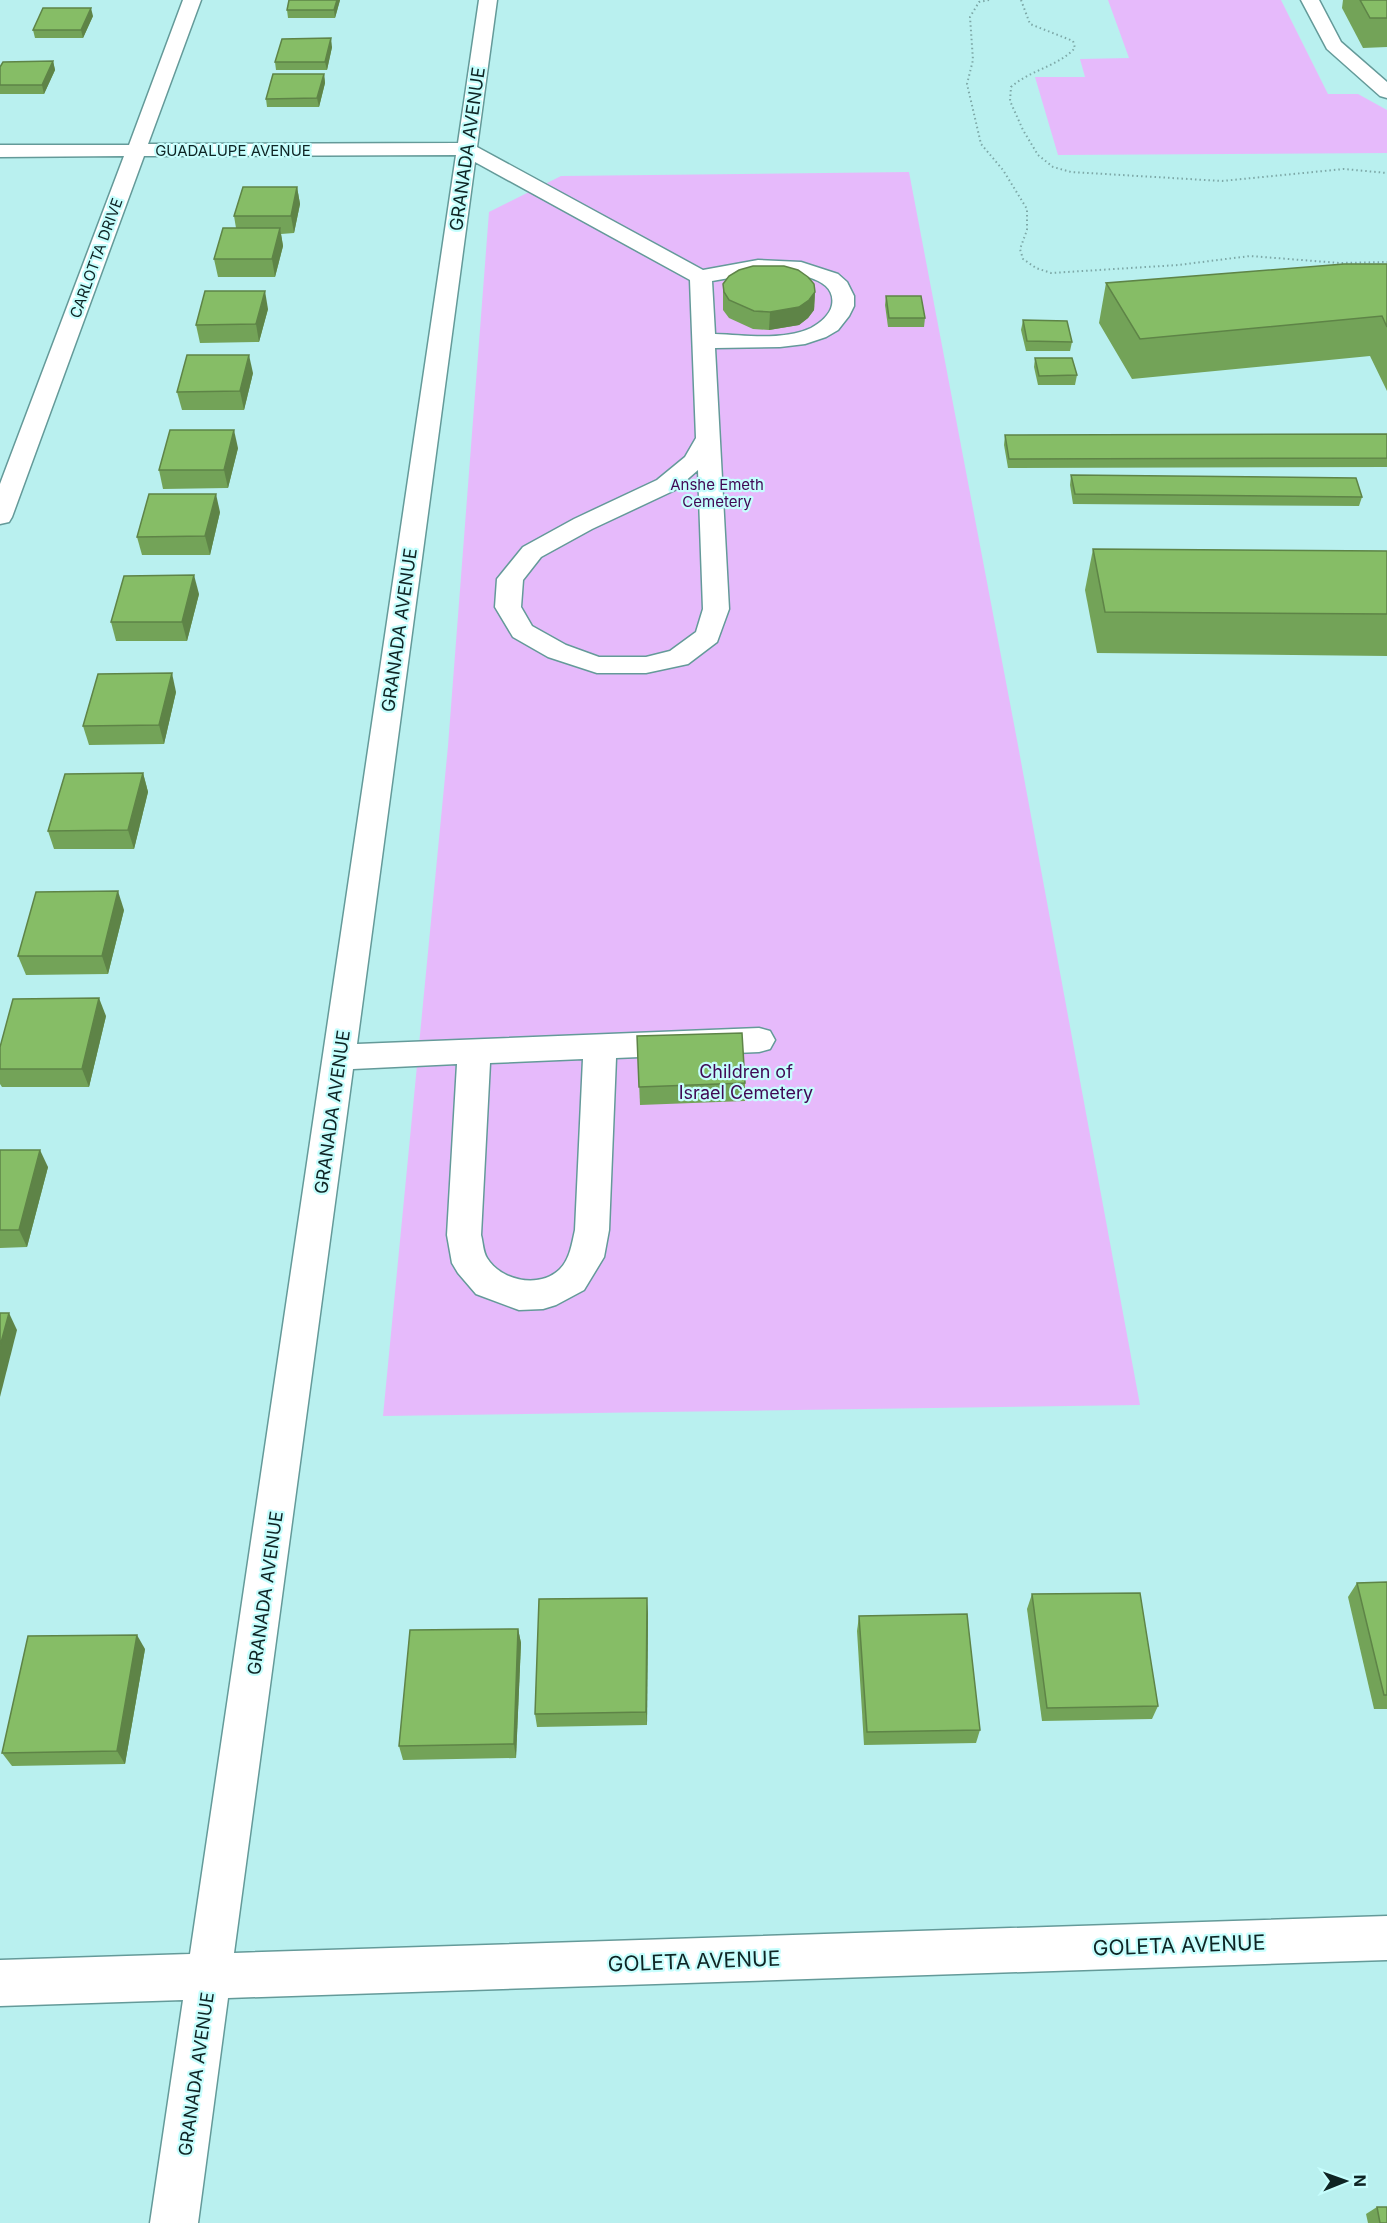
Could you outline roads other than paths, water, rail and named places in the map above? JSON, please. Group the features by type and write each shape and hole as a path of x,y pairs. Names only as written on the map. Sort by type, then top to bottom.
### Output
{"street":[{"name":"CARLOTTA DRIVE","path":"0,517 192,0"},
{"name":"GRANADA AVENUE","path":"174,2223 488,0"},
{"path":"1310,0 1333,45 1387,92"},
{"name":"GUADALUPE AVENUE","path":"0,151 466,149"},
{"path":"466,149 701,277 718,271 765,267 816,273 833,281 844,294 845,306 839,317 825,329 806,337 776,340 703,341"},
{"path":"701,277 716,609 708,636 679,658 646,665 597,665 557,651 522,631 508,607 510,579 532,552 582,524 666,485 694,461 708,438"},
{"path":"340,1057 759,1040"},
{"path":"474,1052 464,1235 470,1263 489,1284 519,1295 535,1295 543,1294 572,1280 586,1257 592,1230 600,1047"},
{"name":"GOLETA AVENUE","path":"0,1983 1387,1938"}],"park label":[{"name":"Anshe Emeth Cemetery","path":"717,492"},
{"name":"Children of Israel Cemetery","path":"746,1081"}]}
